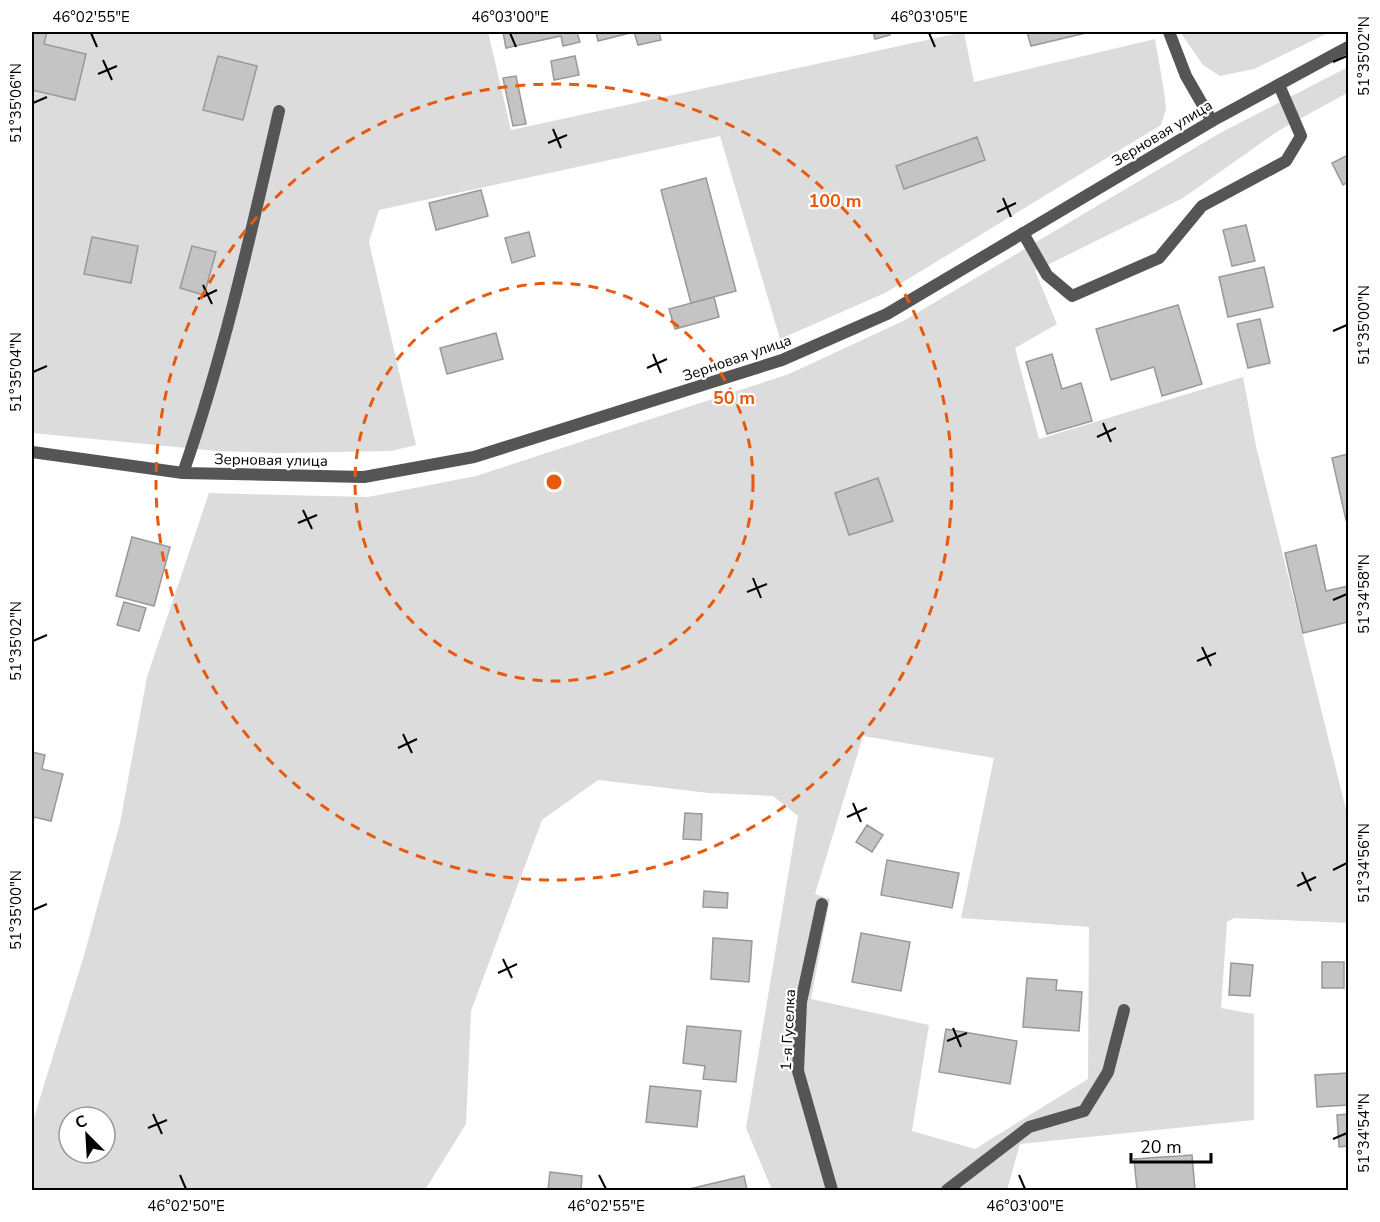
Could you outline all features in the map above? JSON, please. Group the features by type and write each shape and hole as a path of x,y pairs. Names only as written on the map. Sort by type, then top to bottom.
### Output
{"street":[{"path":"1169,32 1186,76 1212,121"},
{"name":"Зерновая улица","path":"32,452 183,473 364,477 474,458 782,360 887,314 1212,121 1348,47"},
{"path":"1023,233 1047,275 1072,296 1159,258 1202,206 1286,161 1301,136 1279,85"},
{"path":"183,473 197,433 245,259 279,111"},
{"name":"1-я Гуселка","path":"822,904 801,1002 798,1071 832,1191"},
{"path":"947,1191 1029,1127 1083,1111 1108,1072 1124,1010"}],"shaded area":[{"path":"32,32 488,32 511,130 964,32 974,82 1155,39 1166,109 1161,125 885,293 780,339 720,136 379,210 369,242 416,445 391,451 280,453 217,451 32,433"},
{"path":"1180,32 1330,32 1254,69 1220,76 1203,65"},
{"path":"1348,67 1348,94 1278,131 1183,198 1035,271 1057,324 1015,348 1039,439 1243,377 1256,446 1346,810 1348,810 1348,923 1234,918 1227,922 1221,1008 1254,1014 1254,1120 1020,1144 1007,1190 772,1190 746,1128 798,816 773,796 709,793 598,780 542,820 471,1011 466,1124 425,1190 32,1190 32,1124 85,952 120,823 147,677 209,493 368,497 476,476 789,374 905,320 1220,133","holes":["863,736 994,758 961,918 1089,927 1088,1079 975,1149 912,1131 929,1025 811,999 830,899 815,894"]}],"building":[{"path":"32,32 47,32 44,44 86,54 75,100 32,90"},
{"path":"503,32 577,32 580,42 563,46 561,36 506,48"},
{"path":"596,32 634,32 598,41"},
{"path":"634,32 659,32 661,40 638,45"},
{"path":"873,32 890,32 890,35 875,39"},
{"path":"1027,32 1090,32 1031,46"},
{"path":"218,56 257,66 243,120 203,110"},
{"path":"575,56 579,75 554,80 551,61"},
{"path":"516,76 526,124 513,126 503,78"},
{"path":"977,137 985,160 904,189 896,166"},
{"path":"1348,155 1348,182 1343,185 1332,163"},
{"path":"706,178 736,291 691,303 661,190"},
{"path":"481,190 488,216 436,230 429,203"},
{"path":"1246,225 1255,261 1232,266 1223,230"},
{"path":"529,232 535,256 512,263 505,238"},
{"path":"92,237 138,246 131,283 84,274"},
{"path":"192,246 216,252 204,295 180,288"},
{"path":"1264,267 1273,307 1228,317 1219,277"},
{"path":"714,297 719,317 675,329 669,309"},
{"path":"1178,305 1202,384 1162,396 1154,367 1111,380 1096,329"},
{"path":"1260,319 1270,363 1248,368 1237,324"},
{"path":"496,333 503,359 447,374 440,348"},
{"path":"1052,354 1062,389 1081,383 1092,421 1047,434 1026,362"},
{"path":"1348,454 1348,519 1346,520 1332,458"},
{"path":"878,478 893,521 849,535 835,493"},
{"path":"132,537 170,547 154,606 116,596"},
{"path":"1316,545 1326,591 1348,586 1348,622 1303,633 1285,553"},
{"path":"124,602 146,608 139,631 117,625"},
{"path":"32,752 45,755 42,769 63,774 51,821 34,817 32,828"},
{"path":"685,813 702,814 701,840 683,839"},
{"path":"867,825 883,835 872,852 856,842"},
{"path":"887,860 959,873 952,908 881,895"},
{"path":"704,891 728,893 727,908 703,907"},
{"path":"861,933 910,942 901,991 852,982"},
{"path":"713,938 752,941 749,982 711,979"},
{"path":"1322,962 1344,962 1344,988 1322,988"},
{"path":"1231,963 1253,965 1250,996 1229,995"},
{"path":"1027,978 1057,980 1056,990 1082,992 1079,1031 1023,1027"},
{"path":"687,1026 741,1031 736,1082 703,1079 705,1066 683,1063"},
{"path":"946,1029 1017,1041 1010,1084 939,1072"},
{"path":"1348,1073 1348,1105 1317,1107 1315,1075"},
{"path":"650,1086 701,1091 697,1127 646,1122"},
{"path":"1348,1114 1348,1146 1339,1147 1337,1115"},
{"path":"1192,1155 1195,1190 1137,1190 1134,1159"},
{"path":"550,1172 582,1176 581,1190 548,1190"},
{"path":"744,1176 747,1190 685,1190"}]}
